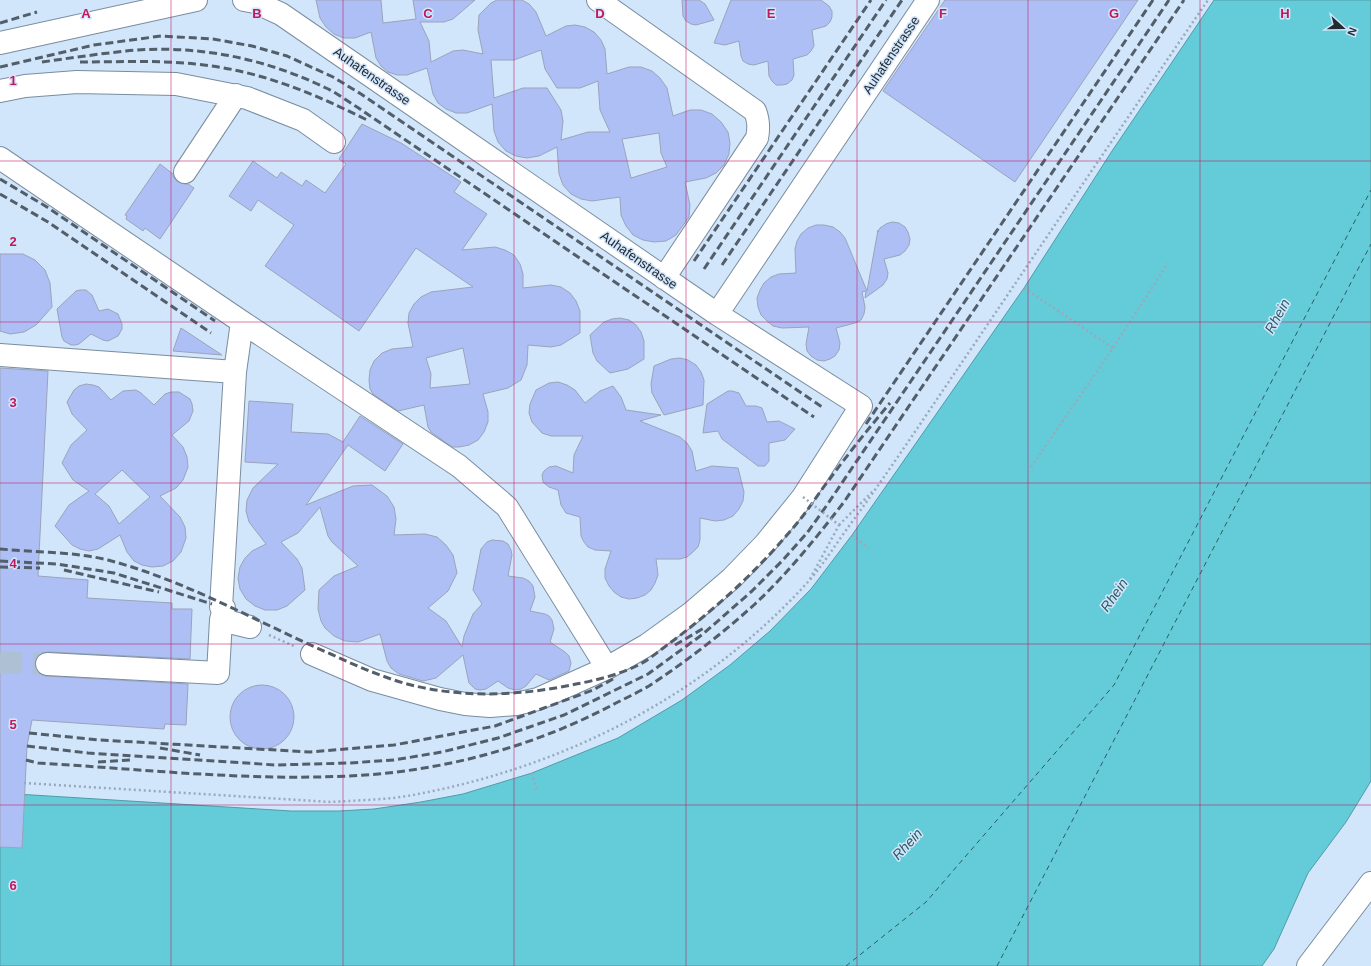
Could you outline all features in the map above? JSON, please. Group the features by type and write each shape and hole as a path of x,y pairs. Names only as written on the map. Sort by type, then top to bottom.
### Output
{"street":[{"path":"0,43 196,0"},
{"name":"Auhafenstrasse","path":"244,0 255,2 282,14 717,314 928,0"},
{"path":"598,0 755,111 759,120 757,138 664,278"},
{"path":"0,91 25,86 85,82 176,84 247,98 303,120 334,142"},
{"path":"185,172 236,96"},
{"path":"0,158 242,322 459,466 507,507 607,668"},
{"path":"312,654 372,680 440,699 465,704 490,706 516,704 538,699 607,668 647,645 690,614 732,578 765,544 803,497 861,406 717,314"},
{"path":"47,664 218,672 221,620 224,608 221,607 235,372 242,322"},
{"path":"0,355 235,372"},
{"path":"221,620 250,627"},
{"path":"1308,966 1371,883"}],"path":[{"path":"24,783 331,802 415,795 473,782 564,752 610,731 656,706 726,658 764,625 809,581 881,482 1208,0"},
{"path":"1032,467 1113,348 1168,263"},
{"path":"1024,288 1113,348"},
{"path":"809,581 839,526 881,482"},
{"path":"803,497 839,526"},
{"path":"852,535 868,548"},
{"path":"250,627 312,654"},
{"path":"532,774 537,792"}],"water":[{"name":"Rhein","path":"1214,0 1371,0 1371,781 1346,822 1308,873 1274,949 1262,966 0,966 0,793 291,811 374,809 421,802 463,794 532,773 618,738 682,700 730,665 770,631 811,589 852,535 1024,288 1112,151"}],"building":[{"path":"316,0 381,0 383,23 416,19 413,0 475,0 453,19 444,22 420,22 429,41 431,62 453,51 463,50 483,54 478,30 479,15 491,3 497,0 522,0 529,4 536,12 546,36 566,26 575,25 585,27 594,32 601,40 605,49 607,74 629,67 641,67 652,71 660,78 667,88 673,116 690,110 701,110 712,114 721,122 728,132 730,143 729,154 724,165 716,173 706,178 685,182 690,205 689,217 676,235 666,241 654,242 643,240 633,235 626,226 621,215 620,197 592,201 581,199 571,194 563,185 559,174 557,147 539,156 527,158 516,156 506,151 498,142 494,131 492,104 467,113 456,113 446,109 438,103 433,94 427,68 407,75 397,75 388,72 381,66 376,58 371,32 355,38 344,38 334,34 326,27 320,18","holes":["541,50 545,69 557,88 580,88 598,81 600,110 610,132 588,132 561,140 563,121 561,110 547,88 523,88 494,98 491,60 514,60","659,133 661,153 667,167 631,178 622,139"]},
{"path":"682,0 699,0 705,4 714,20 696,25 686,21 683,16"},
{"path":"731,0 821,0 829,6 832,11 832,17 826,26 812,30 814,46 811,51 807,55 793,59 794,75 792,80 787,84 776,85 769,76 768,61 754,65 743,61 739,41 725,45 714,43"},
{"path":"945,0 1138,0 1015,182 883,91"},
{"path":"362,124 401,143 461,182 454,192 487,214 462,250 495,247 505,250 514,255 520,264 523,274 523,288 551,285 561,287 570,293 576,301 580,311 580,333 561,345 551,347 528,345 527,365 521,380 508,388 483,394 488,412 488,422 484,432 478,440 469,445 452,447 431,432 428,427 424,405 398,411 373,394 370,389 369,380 370,370 374,361 382,353 392,349 413,347 408,323 409,313 414,304 421,297 431,292 473,287 416,248 359,331 265,266 294,225 258,200 251,211 229,196 253,161 277,178 281,172 302,186 306,180 325,193 346,164 339,159","holes":["463,348 470,384 430,388 431,374 426,358"]},
{"path":"160,164 173,174 174,178 178,182 188,184 194,188 160,239 145,228 143,231 126,219 127,216 125,215"},
{"path":"892,222 899,223 905,227 910,239 909,245 900,255 884,259 888,273 887,279 883,285 865,298 866,291 862,292 865,307 861,320 836,328 840,343 839,350 835,356 824,361 817,360 811,356 807,351 806,344 809,327 782,328 773,326 761,315 757,298 760,290 764,283 771,277 779,274 796,273 795,249 797,241 801,234 808,228 816,225 824,225 833,227 840,232 845,238 867,291 878,230 878,232 880,228"},
{"path":"0,254 23,254 35,260 45,270 50,283 52,307 36,325 24,332 10,334 0,331"},
{"path":"86,290 92,295 99,311 108,309 118,314 122,324 122,329 118,336 108,341 91,334 79,344 75,345 71,345 64,341 57,309 76,291"},
{"path":"620,318 629,320 636,325 641,332 644,341 644,359 628,369 610,373 597,361 593,353 590,335 604,322"},
{"path":"181,328 222,355 173,351"},
{"path":"680,358 688,360 696,365 701,372 704,380 703,405 664,415 652,393 651,384 654,366 671,359"},
{"path":"0,368 48,371 38,576 88,580 87,598 172,603 172,609 192,609 190,659 48,652 42,653 37,657 35,663 36,669 40,674 46,676 188,684 186,725 165,724 164,729 32,720 27,746 22,848 0,847"},
{"path":"558,382 575,390 585,403 600,391 613,386 621,397 626,410 661,415 640,421 680,437 687,443 692,451 696,471 712,466 738,468 744,492 743,501 739,509 733,516 724,520 715,521 700,518 700,540 698,547 687,557 680,559 656,559 658,575 651,590 645,595 629,599 621,597 614,592 605,578 605,569 611,551 595,550 588,547 581,536 580,517 566,513 561,505 558,490 549,487 543,482 542,475 549,467 556,466 573,473 574,455 583,436 551,436 542,433 532,422 529,413 530,404 536,390 549,383"},
{"path":"86,384 99,387 111,400 123,391 136,390 154,405 165,394 171,392 179,392 190,399 193,411 189,421 172,435 183,447 187,457 188,467 183,480 176,488 160,496 180,517 185,527 186,538 181,552 173,561 163,566 152,567 142,565 134,561 127,552 120,535 98,549 89,551 80,549 72,545 55,526 69,505 89,491 73,480 62,463 71,445 87,430 72,414 67,402 74,390 79,386","holes":["122,470 150,497 119,524 109,506 95,494"]},
{"path":"728,391 739,393 746,406 756,406 762,408 767,422 779,421 795,429 785,440 769,443 769,461 765,466 758,466 722,439 718,431 703,433 707,404"},
{"path":"249,401 293,404 291,432 328,434 343,442 360,416 403,444 385,471 348,445 306,505 353,486 372,485 387,496 394,507 396,519 394,535 425,534 437,537 446,545 453,555 457,573 448,591 428,608 446,621 462,647 464,636 473,614 482,604 473,590 481,549 487,542 492,540 503,541 508,544 512,555 508,576 523,578 529,581 533,586 535,597 530,611 545,614 552,620 554,629 550,642 569,656 571,663 569,671 549,680 536,674 526,686 521,689 515,690 508,688 498,681 486,689 480,690 475,689 469,683 463,655 436,678 423,681 399,674 391,668 387,661 380,634 358,642 345,641 334,636 325,628 321,621 318,609 319,590 334,576 358,566 332,542 328,536 320,507 298,533 281,542 297,559 302,568 305,590 287,606 277,610 265,610 255,606 246,599 240,589 238,578 240,567 245,558 252,551 266,544 249,522 246,511 247,500 253,488 278,464 245,462"},
{"path":"262,685 280,691 288,699 294,717 288,735 280,743 262,749 244,743 236,735 230,717 236,699 244,691"}],"ferry route":[{"path":"846,966 926,902 1114,685 1371,190"},
{"path":"997,966 1371,244"}],"tunnel":[{"path":"0,662 47,664"}],"railway":[{"path":"694,261 871,0"},
{"path":"704,269 886,0"},
{"path":"722,265 902,0"},
{"path":"866,424 1153,0"},
{"path":"27,746 88,753 276,765 394,760 442,752 498,738 564,715 648,674 703,634 752,591 807,533 1169,0"},
{"path":"26,760 38,763 232,776 309,777 383,774 452,763 520,744 585,719 652,684 705,646 755,604 790,568 844,502 1184,0"},
{"path":"0,23 37,12"},
{"path":"0,67 94,45 161,36 213,39 252,46 287,56 333,77 361,94 822,407"},
{"path":"42,62 152,49 204,52 254,61 326,88 357,107 814,417"},
{"path":"80,62 181,63 219,67 263,77 285,84 327,101 369,121"},
{"path":"0,179 47,207 215,321"},
{"path":"0,194 48,222 211,333"},
{"path":"0,549 96,557 137,569 166,579 222,603 305,643 362,668 391,679 413,685 459,693 483,694 530,692 584,682 620,673 644,662 691,627 724,599 770,554 802,517 851,451 890,403"},
{"path":"0,561 57,564 114,573 212,604"},
{"path":"0,567 40,568"},
{"path":"64,570 159,592"},
{"path":"675,645 704,628"},
{"path":"29,733 100,740 310,752 394,745 495,726 593,690 613,679"},
{"path":"160,748 200,755"},
{"path":"98,762 132,760"}]}
